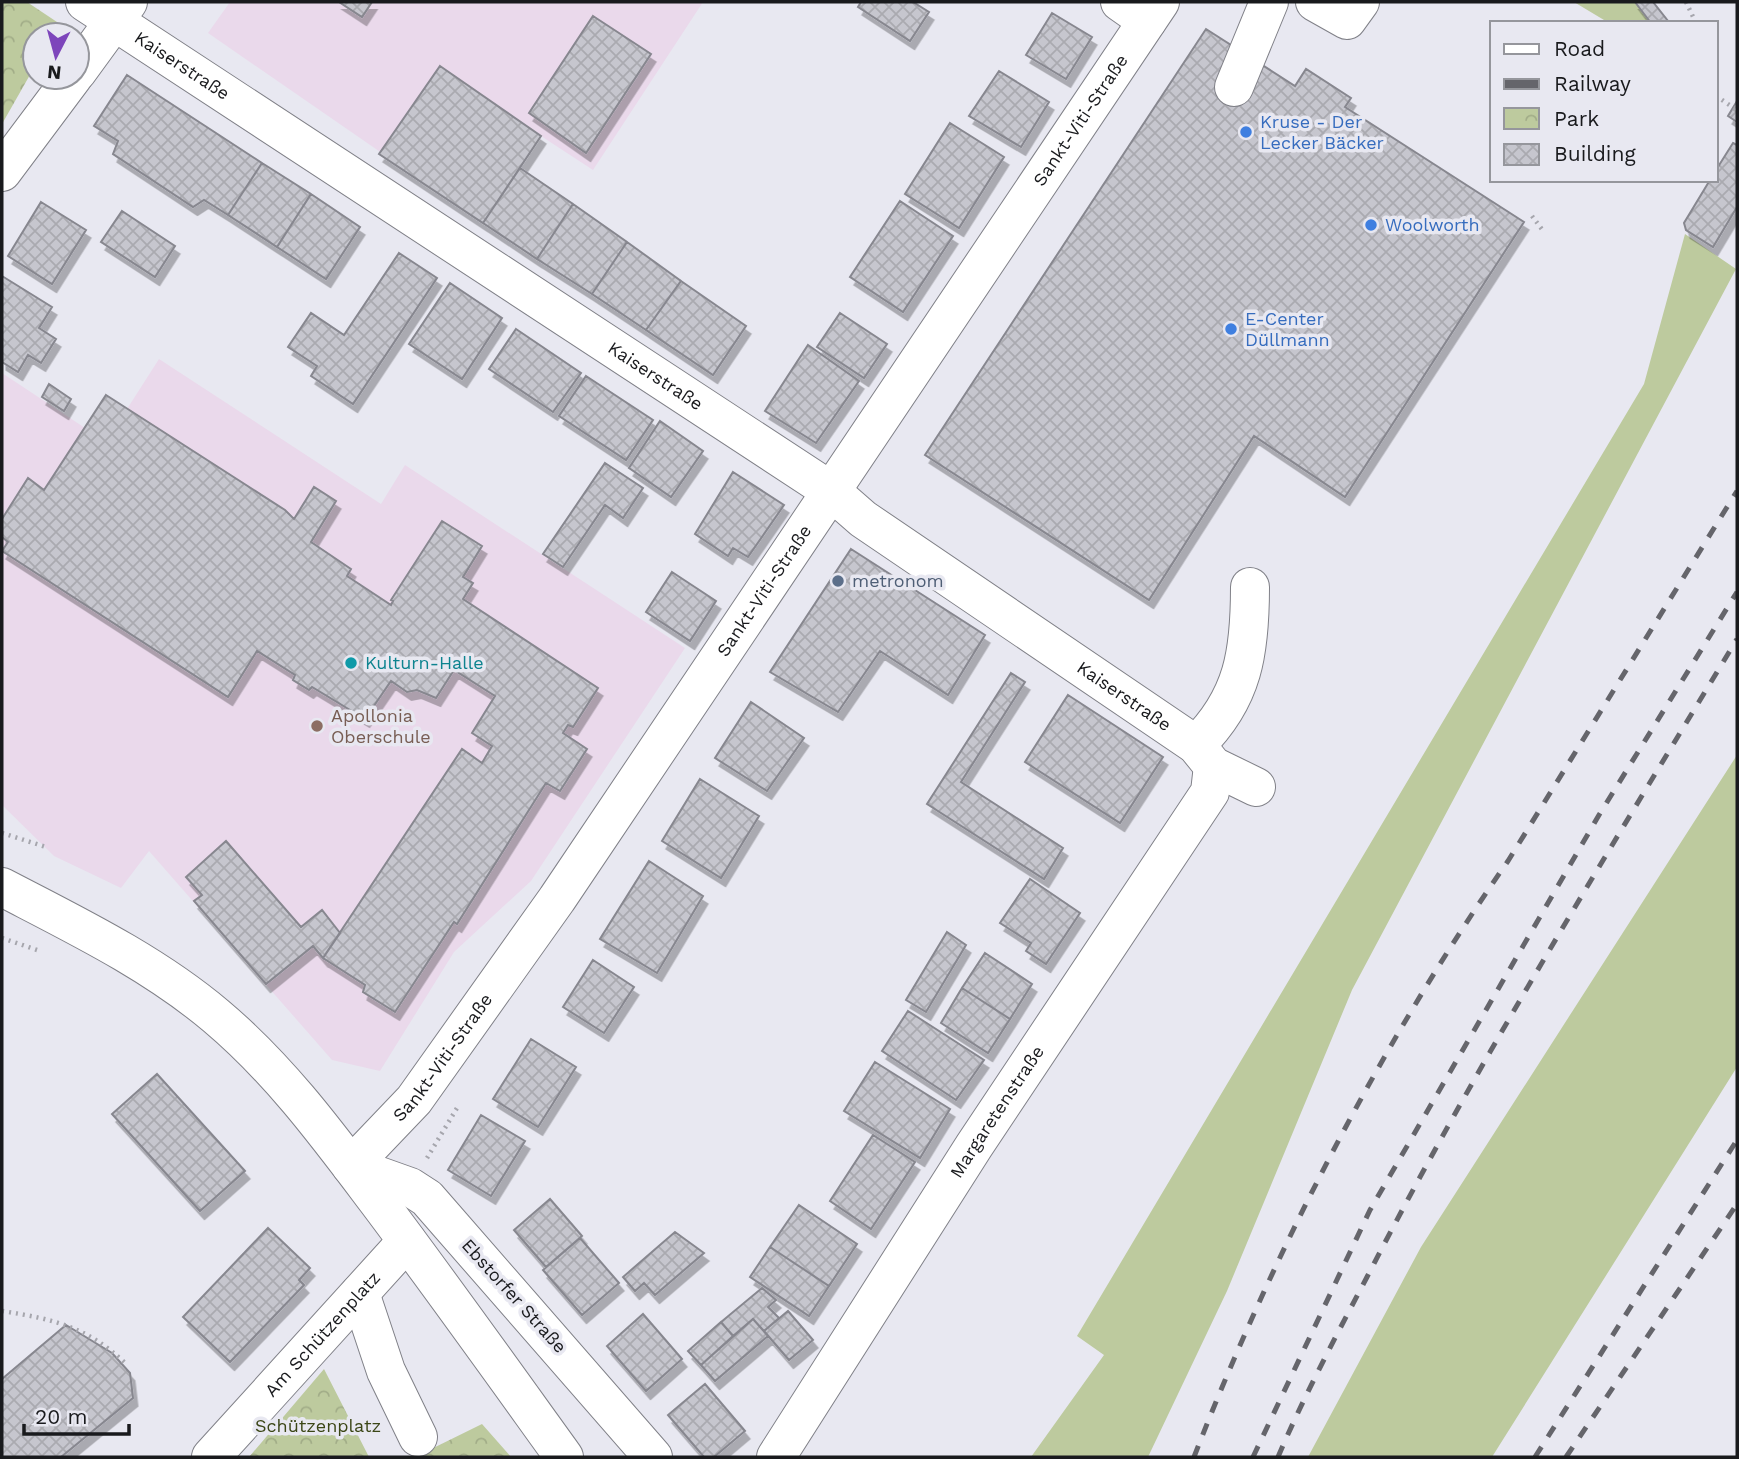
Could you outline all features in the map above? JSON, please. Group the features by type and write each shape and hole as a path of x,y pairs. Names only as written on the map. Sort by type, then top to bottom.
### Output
{"street":[{"path":"1234,87 1269,2"},
{"path":"1315,2 1347,20 1360,2"},
{"path":"91,44 109,8"},
{"name":"Kaiserstraße","path":"109,8 831,491 863,519 1205,756 1256,787"},
{"name":"Sankt-Viti-Straße","path":"351,1166 414,1101 557,899 831,491 1142,8"},
{"path":"2,172 63,91"},
{"path":"1205,756 1214,728 1244,667 1250,637 1250,587"},
{"name":"Margaretenstraße","path":"776,1457 974,1146 1210,792 1205,756"},
{"path":"2,887 88,932 153,971 214,1014 259,1055 295,1094 351,1166 564,1457"},
{"path":"2,904 88,932"},
{"name":"Ebstorfer Straße","path":"351,1166 410,1187 436,1208 653,1457"},
{"name":"Am Schützenplatz","path":"211,1457 407,1241"},
{"path":"360,1293 386,1371 418,1437"}],"path":[{"path":"1689,3 1695,21"},
{"path":"1718,97 1737,110"},
{"path":"1532,216 1544,232"},
{"path":"2,833 46,847"},
{"path":"2,938 45,953"},
{"path":"410,1187 461,1101"},
{"path":"2,1311 66,1323 104,1343 126,1364"}],"shaded area":[{"path":"230,2 703,2 593,170 541,136 483,223 208,33"},
{"name":"Apollonia Oberschule","path":"159,359 381,504 405,465 685,648 531,881 454,952 380,1071 332,1060 149,851 121,888 54,856 2,805 2,373 85,428 106,395 127,409"}],"green space":[{"path":"2,2 27,2 56,21 21,21 21,91 2,124"},
{"path":"1574,2 1635,2 1649,21 1606,21"},
{"path":"1685,234 1736,269 1352,990 1227,1291 1148,1457 1031,1457 1104,1355 1077,1336 1644,384"},
{"path":"1737,755 1737,1067 1492,1457 1308,1457 1421,1247"},
{"name":"Schützenplatz","path":"324,1369 369,1457 249,1457"},
{"name":"Schützenplatz","path":"482,1424 511,1457 415,1457"}],"building":[{"path":"339,2 372,2 362,17"},
{"path":"861,2 913,2 929,12 910,41 858,7"},
{"path":"1635,2 1653,2 1668,21 1649,21"},
{"path":"1052,13 1092,37 1066,79 1026,55"},
{"path":"593,16 651,54 586,153 529,113"},
{"name":"E-Center Düllmann","path":"1206,29 1295,86 1306,69 1351,98 1345,107 1524,222 1345,497 1254,436 1149,600 925,455"},
{"path":"440,66 541,136 483,223 379,154"},
{"path":"999,71 1049,102 1021,147 969,116"},
{"path":"127,75 262,163 228,215 204,200 193,207 113,154 118,141 94,126"},
{"path":"1737,101 1737,122 1728,116"},
{"path":"950,123 1004,157 959,228 905,194"},
{"path":"1733,143 1737,145 1737,207 1713,247 1686,230 1684,223 1709,182 1718,182 1718,167"},
{"path":"262,163 311,194 277,247 228,215"},
{"path":"520,168 573,204 537,259 483,223"},
{"path":"311,194 360,227 326,279 277,247"},
{"path":"900,201 953,236 903,312 850,277"},
{"path":"41,202 86,230 52,284 8,256"},
{"path":"573,204 627,242 592,294 537,259"},
{"path":"122,211 175,246 155,277 101,242"},
{"path":"627,242 681,281 646,330 592,294"},
{"path":"399,253 437,278 353,404 311,376 317,366 288,347 311,313 344,335"},
{"path":"2,276 52,307 39,328 56,339 41,363 28,355 18,372 2,362"},
{"path":"681,281 746,326 713,375 646,330"},
{"path":"450,283 502,318 462,379 409,344"},
{"path":"840,313 887,344 864,378 817,347"},
{"path":"516,329 581,373 553,412 489,369"},
{"path":"808,345 859,381 816,443 765,411"},
{"path":"586,376 653,420 626,460 559,416"},
{"path":"49,384 71,399 64,411 42,397"},
{"path":"106,395 285,510 294,519 314,487 336,501 311,542 351,569 347,576 391,605 391,600 442,521 482,546 463,577 473,583 463,599 598,688 573,727 568,725 563,733 587,749 560,791 546,783 457,924 454,922 395,1012 363,992 365,985 323,958 462,749 482,763 492,746 472,733 495,696 454,670 436,698 417,690 407,692 391,681 365,719 312,687 309,690 293,680 295,675 257,651 228,697 2,551 8,542 2,537 2,519 28,478 44,490"},
{"path":"660,421 703,451 671,497 629,468"},
{"path":"605,463 643,488 623,518 605,505 563,567 543,554"},
{"path":"733,472 784,505 748,557 733,548 728,556 695,534"},
{"path":"851,549 985,635 948,695 880,651 838,712 770,672"},
{"path":"672,572 716,601 690,641 646,612"},
{"path":"1011,673 1025,682 961,782 1063,848 1044,879 927,804"},
{"path":"1068,695 1163,757 1120,823 1025,762"},
{"path":"751,702 804,738 767,791 715,758"},
{"path":"700,779 759,816 721,878 662,841"},
{"path":"226,841 301,927 322,910 340,933 323,958 313,946 266,984 194,901 202,895 186,877"},
{"path":"649,861 703,896 657,973 600,939"},
{"path":"1030,879 1080,913 1046,964 1026,951 1031,943 1000,923"},
{"path":"947,932 966,945 926,1012 906,1000"},
{"path":"985,953 1032,984 1010,1019 962,988"},
{"path":"593,960 634,987 604,1033 563,1007"},
{"path":"962,988 1010,1019 988,1053 941,1023"},
{"path":"908,1011 984,1060 956,1100 882,1051"},
{"path":"531,1039 576,1067 538,1127 493,1099"},
{"path":"875,1062 950,1109 920,1158 844,1111"},
{"path":"157,1074 245,1171 200,1211 112,1114"},
{"path":"481,1115 525,1141 491,1196 448,1170"},
{"path":"873,1135 915,1162 871,1229 830,1201"},
{"path":"550,1199 582,1236 546,1267 514,1230"},
{"path":"799,1205 857,1244 829,1286 770,1247"},
{"path":"268,1228 310,1268 299,1280 304,1285 230,1362 183,1317"},
{"path":"675,1232 704,1253 655,1295 644,1283 635,1291 623,1277"},
{"path":"580,1238 619,1283 582,1315 543,1270"},
{"path":"770,1247 829,1286 809,1316 750,1277"},
{"path":"762,1288 776,1300 768,1307 779,1318 764,1331 753,1319 733,1336 721,1322"},
{"path":"788,1311 813,1340 789,1360 764,1331"},
{"path":"643,1314 682,1359 646,1391 607,1346"},
{"path":"753,1319 768,1336 715,1381 701,1365"},
{"path":"721,1322 733,1336 701,1365 688,1351"},
{"path":"66,1325 112,1353 130,1373 133,1398 61,1457 2,1457 2,1379"},
{"path":"705,1384 745,1431 714,1457 704,1457 668,1415"}],"railway":[{"path":"1194,1457 1225,1380 1295,1226 1375,1074 1417,1001 1508,861 1737,491"},
{"path":"1253,1457 1370,1210 1599,815 1737,592"},
{"path":"1278,1457 1332,1344 1455,1114 1737,639"},
{"path":"1535,1457 1737,1140"},
{"path":"1566,1457 1737,1204"}],"place":[{"name":"Kruse - Der Lecker Bäcker","path":"1246,132"},
{"name":"Woolworth","path":"1371,225"},
{"name":"E-Center Düllmann","path":"1231,329"},
{"name":"metronom","path":"838,581"},
{"name":"Kulturn-Halle","path":"351,663"},
{"name":"Apollonia Oberschule","path":"317,726"}]}
